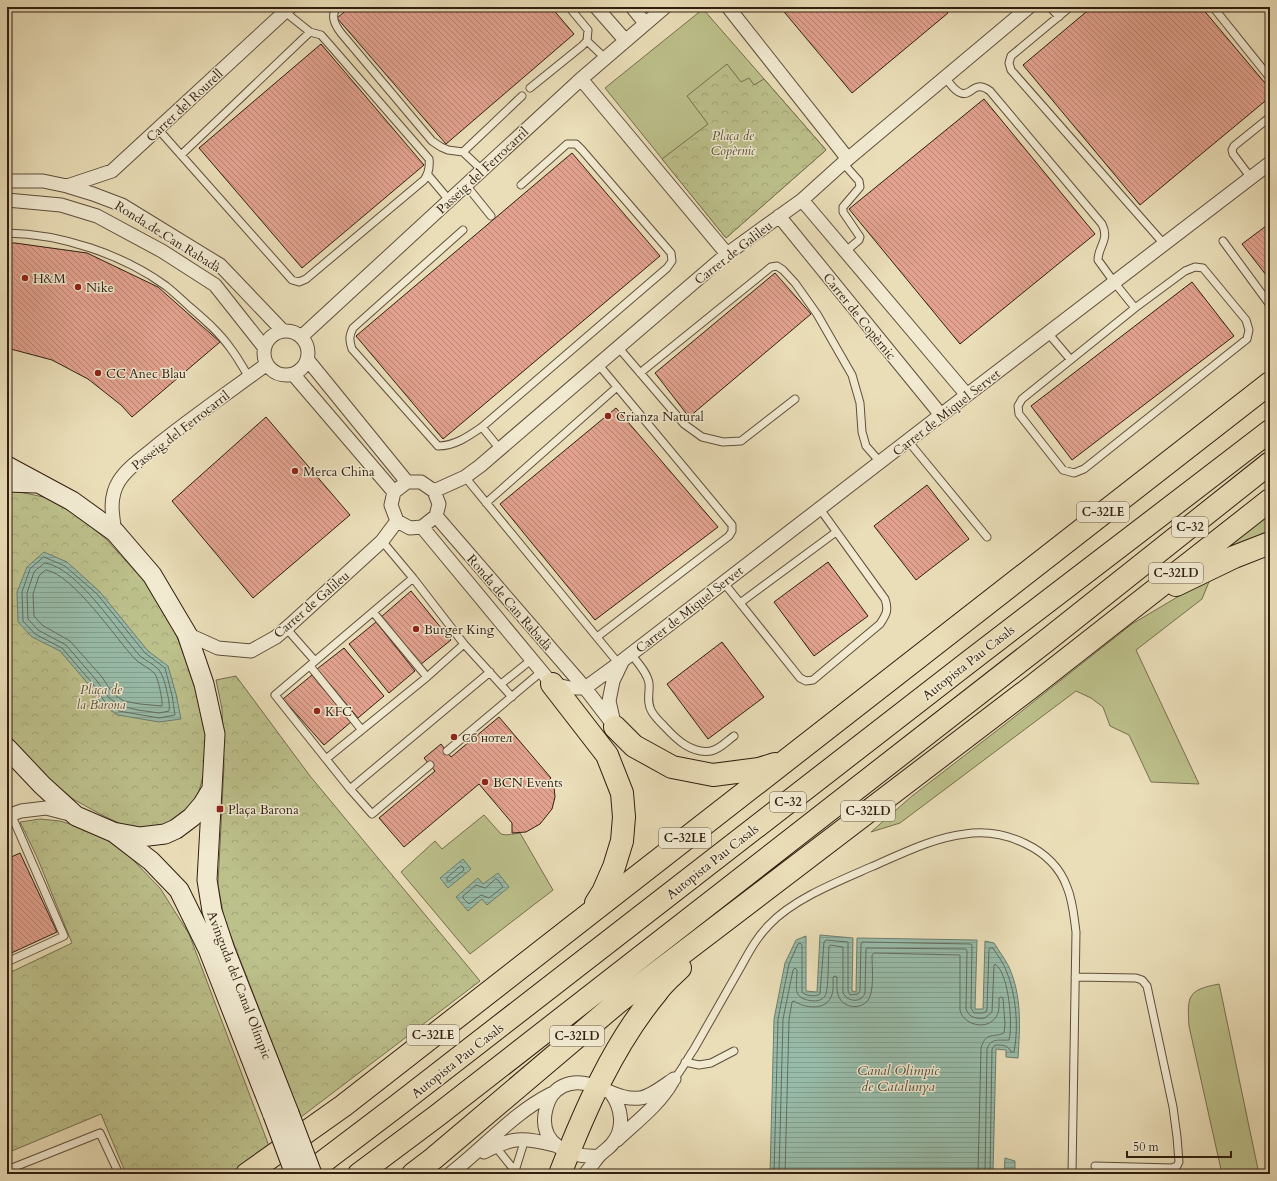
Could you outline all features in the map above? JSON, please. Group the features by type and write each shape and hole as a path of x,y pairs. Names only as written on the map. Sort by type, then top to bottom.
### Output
{"highway":[{"name":"C-32LE","path":"247,1174 343,1106 782,762 1270,383"},
{"name":"Autopista Pau Casals","path":"307,1174 1270,431"},
{"name":"C-32","path":"359,1174 438,1115 1046,641 1270,464"},
{"name":"C-32LD","path":"413,1174 434,1158 617,1002 1034,685 1270,500"},
{"path":"1133,607 1234,557 1270,543"},
{"path":"546,678 607,755 622,793 624,817 622,841 614,867 603,892 588,914"},
{"path":"615,727 634,746 672,768 713,776 759,769 782,762"},
{"path":"560,1174 562,1149 604,1090 624,1037 657,992 684,962 746,905"}],"street":[{"path":"596,7 625,40"},
{"path":"632,7 645,23"},
{"name":"Passeig del Ferrocarril","path":"301,337 581,79 665,7"},
{"path":"728,7 846,161"},
{"name":"Carrer de Galileu","path":"434,491 464,477 480,466 727,254 802,200 846,161 1029,7"},
{"name":"Carrer del Rourell","path":"67,186 112,171 287,9"},
{"path":"581,79 727,254"},
{"name":"Carrer de Miquel Servet","path":"585,688 724,583 1270,163"},
{"name":"Ronda de Can Rabadà","path":"7,181 43,181 67,186 122,205 220,265 283,331 295,333 301,337"},
{"name":"Ronda de Can Rabadà","path":"7,200 61,205 98,216 162,251 215,286 264,347 264,354 267,364"},
{"path":"802,200 967,395"},
{"name":"Carrer de Copèrnic","path":"779,216 941,415"},
{"path":"264,347 273,335 283,331"},
{"path":"267,364 276,373 282,375 293,374 302,369 307,359 308,349 306,343 301,337"},
{"path":"307,359 407,482"},
{"name":"Passeig del Ferrocarril","path":"115,532 111,510 113,496 119,481 129,468 184,424 267,364"},
{"path":"293,374 394,492"},
{"path":"7,466 72,501 115,532 152,575 187,634 204,684 215,734 212,789 203,804 192,817 176,829 165,834 140,837 114,832 76,816 46,808 22,811 9,815"},
{"path":"7,482 37,483"},
{"path":"407,482 421,482 434,491 439,504 436,516 422,527 410,528 397,521 391,505 394,492 407,482"},
{"name":"Ronda de Can Rabadà","path":"436,516 585,688 615,727"},
{"name":"Carrer de Galileu","path":"187,634 218,648 251,651 276,637 382,541 397,521"},
{"name":"Ronda de Can Rabadà","path":"422,527 546,678"},
{"name":"Carrer de Miquel Servet","path":"615,727 609,701 613,681 624,659"},
{"path":"546,678 570,688 585,688"},
{"path":"7,748 42,786 76,816"},
{"name":"Avinguda del Canal Olímpic","path":"212,789 207,880 212,911 281,1114 295,1174"},
{"name":"Avinguda del Canal Olímpic","path":"114,832 152,861 179,890 208,950 281,1114 312,1174"},
{"path":"450,1174 529,1108 565,1085 575,1083 586,1084 622,1097 639,1098 646,1097 674,1079"},
{"path":"585,1174 599,1156 665,1094 674,1079"},
{"path":"604,1090 617,1104 621,1119 618,1136 613,1144"},
{"path":"552,1094 544,1119 545,1127 550,1139 562,1149"},
{"path":"467,1161 502,1142 526,1139 562,1149 579,1156 599,1156"}],"lane":[{"path":"337,7 334,15 335,24 341,33 432,141 448,150 463,152 482,170"},
{"path":"530,88 587,41 588,30 569,7"},
{"path":"1050,7 1058,16"},
{"path":"1070,7 1011,56 1009,63 1011,70 1164,244"},
{"path":"1213,7 1270,78"},
{"path":"158,129 292,280 299,282 306,279 424,180 428,175 430,167 429,159 321,35 310,32 287,9"},
{"path":"181,156 310,32"},
{"path":"587,41 605,58"},
{"path":"945,77 955,89 961,93 965,94 977,86 984,86 990,91 1102,224 1105,230 1105,235 1098,260 1135,308"},
{"path":"463,152 522,96"},
{"path":"1251,178 1233,154 1232,150 1234,146 1270,117"},
{"path":"463,230 353,328 349,341 352,349 438,446 447,446 456,443 482,427 667,268 672,261 671,253 576,144 567,144 521,185"},
{"path":"846,161 859,181 860,187 843,207 843,212 860,237 859,240 846,251"},
{"path":"428,175 449,200"},
{"path":"466,185 491,216"},
{"path":"7,233 43,236 70,242 99,251 145,273 166,286 207,321 231,348 249,377"},
{"path":"1222,241 1270,305"},
{"path":"640,373 771,267 777,266 783,270 795,283 817,314 852,375 860,403 862,432 866,446 880,462"},
{"path":"1195,267 1203,268 1246,320 1249,330 1247,339 1084,468 1074,473 1063,470 1018,414 1018,406 1022,399 1135,308 1185,271 1195,267"},
{"path":"1048,333 1070,359"},
{"path":"618,347 684,424 702,437 723,442 741,441 795,398"},
{"path":"597,637 729,536 732,531 732,525 598,364"},
{"path":"486,503 617,387"},
{"path":"482,427 500,448"},
{"path":"908,441 987,538"},
{"path":"464,477 597,637 647,676 649,684 648,704 652,713 678,741 688,747 710,751 718,748 734,736"},
{"path":"724,583 800,678 806,681 813,680 880,624 885,616 887,607 885,599 820,509"},
{"path":"740,603 836,532"},
{"path":"382,541 413,578 464,644 512,697"},
{"path":"413,578 275,695 350,789 372,814 430,765"},
{"path":"373,612 427,677"},
{"path":"286,628 361,729"},
{"path":"326,758 427,677 464,644"},
{"path":"500,684 531,660"},
{"path":"350,789 490,672"},
{"path":"447,751 512,697 546,678"},
{"path":"7,962 64,936 9,815"},
{"path":"674,1079 686,1062 755,942 769,924 786,910 831,884 925,844 966,834 988,832 1010,837 1027,844 1057,868 1067,887 1073,909 1076,932 1072,1174"},
{"path":"1075,977 1136,978 1142,980 1147,986 1167,1075 1177,1138 1178,1162 1177,1166 1172,1168 1096,1166"},
{"path":"686,1062 699,1065 711,1063 734,1051"},
{"path":"7,1170 100,1133 119,1174"},
{"path":"516,1172 526,1139"},
{"path":"495,1146 516,1172"}],"green space":[{"name":"Plaça de Copèrnic","path":"703,9 826,150 726,238 605,88"},
{"path":"727,64 741,82 749,78 754,85 764,79 826,150 726,238 662,159 708,124 687,96"},
{"name":"Plaça de la Barona","path":"15,491 53,499 106,539 155,593 170,621 194,676 206,732 205,769 199,791 193,803 181,816 163,825 142,828 121,824 73,799 47,777 15,743 7,730 7,492"},
{"path":"1270,513 1270,533 1220,551"},
{"path":"1211,577 1202,599 1136,650 1199,784 1151,782 1129,735 1110,726 1103,707 1091,698 1076,691 900,823 871,832 912,796 1132,624"},
{"path":"236,676 310,776 480,981 301,1117 224,918 218,885 224,766 222,709 216,680"},
{"path":"484,815 501,834 506,835 520,833 553,890 470,954 401,872 435,841 442,849"},
{"path":"40,819 60,821 86,829 107,840 132,859 160,888 189,934 269,1146 230,1174 126,1174 101,1114 7,1153 7,974 72,943 37,857 20,822"},
{"path":"1219,984 1259,1174 1222,1174 1189,1026 1188,1007 1192,996 1195,992 1201,989"}],"water":[{"path":"44,552 67,562 100,592 148,651 168,666 181,719 159,722 118,715 102,705 90,686 60,651 32,637 18,622 17,592 27,567"},
{"path":"463,859 471,869 448,888 440,878"},
{"path":"498,873 509,887 487,905 482,899 468,911 456,897 478,878 483,884"},
{"name":"Canal Olimpic de Catalunya","path":"820,935 853,938 852,991 856,992 857,938 977,940 975,1009 983,1009 985,941 994,943 1009,967 1013,978 1018,1000 1019,1023 1018,1058 1006,1057 1006,1050 996,1049 993,1172 1004,1173 1005,1158 1015,1161 1015,1174 770,1174 774,1019 785,963 796,940 806,936 806,991 817,992"}],"building":[{"path":"350,7 551,7 574,34 446,144 337,18"},
{"path":"780,7 943,7 948,13 852,93"},
{"path":"1092,7 1201,7 1270,89 1270,97 1140,205 1023,65"},
{"path":"321,44 424,165 302,268 199,148"},
{"path":"984,99 1095,234 960,344 849,209"},
{"path":"572,153 660,256 443,439 356,336"},
{"path":"1270,223 1270,280 1242,244"},
{"path":"7,243 87,253 158,287 220,342 132,417 121,405 88,379 52,360 7,348"},
{"path":"775,273 811,314 689,417 655,373"},
{"path":"1192,282 1234,336 1072,460 1031,406"},
{"path":"616,408 718,527 595,620 500,504"},
{"path":"266,417 350,515 253,598 172,501"},
{"path":"927,485 969,539 916,580 874,526"},
{"path":"828,562 868,616 814,656 774,602"},
{"name":"Burger King","path":"411,591 451,640 420,665 381,617"},
{"path":"376,622 415,671 389,693 349,644"},
{"path":"722,642 764,697 708,739 667,684"},
{"path":"344,648 384,696 358,718 317,669"},
{"name":"KFC","path":"312,675 351,722 324,745 283,699"},
{"name":"BCN Events","path":"499,717 551,778 548,781 554,787 555,797 552,809 540,824 526,832 512,833 512,823 479,784 404,847 379,818 435,771 424,758 441,744 451,757"},
{"path":"20,853 57,932 7,955 7,859"}],"place":[{"name":"H&M","path":"25,278"},
{"name":"Nike","path":"78,287"},
{"name":"CC Anec Blau","path":"98,373"},
{"name":"Crianza Natural","path":"608,416"},
{"name":"Merca China","path":"295,471"},
{"name":"Burger King","path":"416,629"},
{"name":"KFC","path":"317,711"},
{"name":"Сб нотел","path":"454,737"},
{"name":"BCN Events","path":"485,782"},
{"name":"Plaça Barona","path":"220,809"}]}
